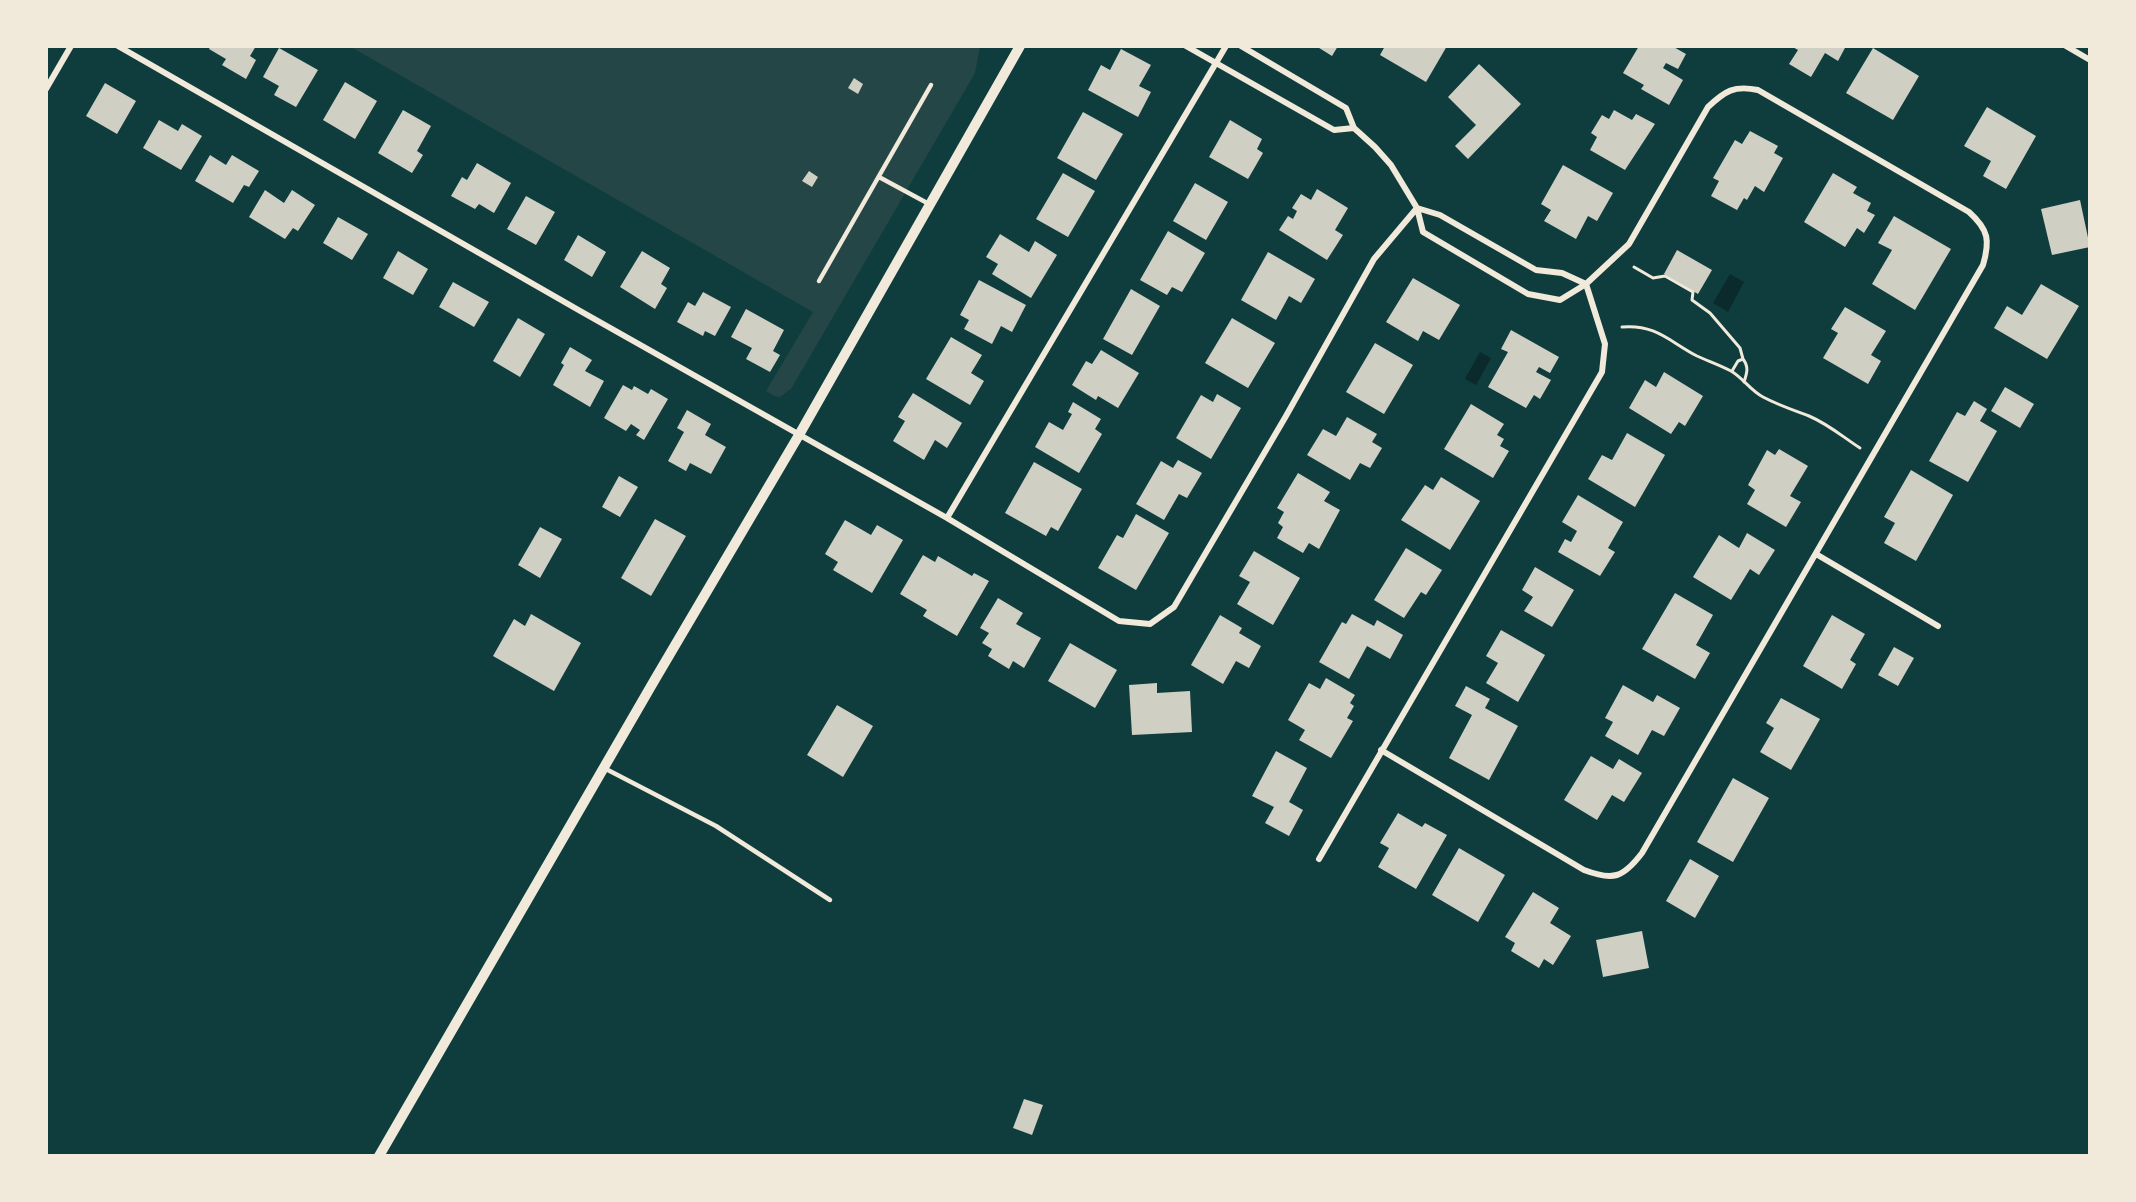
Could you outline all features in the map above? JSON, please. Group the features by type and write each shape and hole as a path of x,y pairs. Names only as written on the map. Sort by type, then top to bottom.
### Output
{"street":[{"path":"46,89 71,46"},
{"path":"118,46 947,518 1119,621 1150,624 1174,607 1286,416 1374,259 1418,208"},
{"path":"379,1155 799,435 1020,46"},
{"path":"1186,46 1334,130 1354,128"},
{"path":"947,518 1226,46"},
{"path":"1241,46 1346,108 1354,128 1376,147 1391,165 1418,208 1424,232 1528,294 1560,300 1587,284 1629,244 1708,108 1720,96 1732,89 1744,87 1758,90 1969,213 1980,222 1986,233 1988,250 1983,265 1642,853 1631,868 1616,877 1600,876 1584,870 1381,750"},
{"path":"2066,46 2090,60"},
{"path":"1319,859 1602,372 1605,344 1587,284 1562,273 1536,270 1440,215 1418,208"},
{"path":"1816,554 1938,626"}],"lane":[{"path":"819,281 931,85"},
{"path":"879,177 931,206"},
{"path":"604,768 716,826 830,900"}],"path":[{"path":"1634,267 1653,278 1665,276 1693,292 1692,300 1710,313 1740,348 1747,365 1744,382"},
{"path":"1622,327 1635,326 1652,329 1672,339 1695,355 1732,371 1759,395 1779,406 1828,426 1860,448"},
{"path":"1732,371 1743,359"}],"shaded area":[{"path":"351,47 980,47 975,73 791,389 780,397 766,391 813,312"},
{"path":"1730,274 1744,282 1728,312 1713,303"},
{"path":"1480,352 1491,358 1476,385 1465,379"}],"building":[{"path":"211,46 256,46 250,56 256,60 246,79 222,65 226,59 209,49"},
{"path":"1316,46 1338,46 1332,56"},
{"path":"1385,46 1447,46 1426,82 1380,55"},
{"path":"1639,46 1672,46 1686,54 1678,69 1666,63 1663,68 1683,80 1669,105 1641,89 1644,85 1623,73"},
{"path":"1791,46 1846,46 1838,61 1825,53 1811,77 1789,64 1798,50"},
{"path":"279,48 318,70 296,107 274,95 279,86 263,77"},
{"path":"1873,48 1919,76 1893,120 1846,93"},
{"path":"1121,49 1151,65 1139,86 1151,92 1138,117 1088,90 1101,65 1110,70"},
{"path":"1479,64 1521,104 1468,159 1455,146 1476,125 1448,97"},
{"path":"854,78 863,84 858,94 848,88"},
{"path":"345,82 377,101 355,139 323,120"},
{"path":"105,83 136,101 117,134 86,116"},
{"path":"1987,107 2036,136 2006,189 1983,176 1991,161 1964,146"},
{"path":"403,110 431,126 417,151 423,155 412,173 378,153"},
{"path":"1614,110 1632,120 1636,114 1655,124 1625,170 1590,150 1597,137 1591,133 1602,115 1609,119"},
{"path":"1083,112 1123,134 1096,180 1057,158"},
{"path":"159,120 178,131 182,124 202,136 181,170 143,148"},
{"path":"1230,120 1262,139 1257,149 1263,153 1248,179 1209,157"},
{"path":"1750,131 1778,146 1774,153 1783,158 1764,192 1755,186 1747,200 1744,198 1737,210 1711,196 1719,181 1713,178 1735,140 1742,144"},
{"path":"210,155 226,165 232,155 259,171 249,187 244,185 233,203 195,181"},
{"path":"477,163 511,183 494,213 479,204 475,209 451,196 462,177 467,180"},
{"path":"1563,165 1613,193 1597,221 1588,216 1576,239 1544,221 1551,210 1541,204"},
{"path":"809,171 818,177 812,187 802,181"},
{"path":"1063,173 1095,191 1068,237 1036,219"},
{"path":"1833,173 1857,187 1853,193 1871,203 1867,211 1875,215 1864,233 1857,228 1845,247 1804,222"},
{"path":"1195,183 1228,202 1206,240 1173,221"},
{"path":"1317,189 1348,208 1335,230 1343,235 1327,260 1279,230 1288,216 1293,219 1297,211 1292,208 1301,194 1311,200"},
{"path":"265,190 284,203 292,190 315,205 298,231 293,228 285,239 249,217"},
{"path":"526,196 555,212 536,245 507,229"},
{"path":"2080,200 2090,247 2052,255 2041,209"},
{"path":"1894,216 1951,249 1915,310 1872,284 1892,250 1878,243"},
{"path":"338,217 368,234 352,260 323,243"},
{"path":"1168,231 1205,253 1182,292 1172,287 1167,295 1140,280"},
{"path":"1000,234 1029,252 1035,241 1057,255 1031,298 992,274 998,264 986,257"},
{"path":"578,235 606,252 592,277 564,260"},
{"path":"1677,250 1712,270 1698,294 1664,274"},
{"path":"398,251 428,269 413,295 383,278"},
{"path":"642,251 670,268 661,284 667,288 655,309 620,287"},
{"path":"1268,252 1315,279 1301,303 1289,296 1276,320 1241,300"},
{"path":"1413,278 1460,305 1439,340 1423,331 1418,341 1386,322"},
{"path":"979,280 1026,305 1012,332 1001,326 992,344 964,329 969,320 960,315"},
{"path":"453,282 489,302 474,327 439,307"},
{"path":"2041,284 2079,306 2047,359 1994,328 2007,306 2022,315"},
{"path":"1131,289 1160,306 1132,355 1103,339"},
{"path":"703,292 731,307 715,336 705,331 703,336 677,322 688,302 695,306"},
{"path":"1845,307 1886,331 1871,355 1881,361 1868,384 1823,358 1838,333 1831,329"},
{"path":"746,309 784,330 773,351 780,355 770,372 746,359 752,348 731,337"},
{"path":"518,318 545,334 520,377 493,361"},
{"path":"1232,318 1275,343 1248,388 1205,363"},
{"path":"1511,330 1559,357 1550,373 1539,367 1536,372 1551,380 1540,399 1534,395 1526,408 1488,387 1508,352 1501,349"},
{"path":"951,337 982,355 971,373 984,381 970,405 926,379"},
{"path":"1375,343 1413,365 1384,414 1346,392"},
{"path":"570,347 592,360 585,371 604,381 590,407 553,385 564,365 561,363"},
{"path":"1101,350 1139,373 1118,408 1098,396 1096,400 1072,385 1086,361 1092,364"},
{"path":"1664,372 1703,396 1685,426 1679,422 1671,434 1629,408 1645,380 1656,387"},
{"path":"623,385 632,390 634,386 648,394 651,389 668,399 644,440 636,435 640,430 631,424 626,431 604,418"},
{"path":"2005,387 2034,404 2020,428 1991,411"},
{"path":"913,393 962,423 947,448 935,440 924,460 893,441 905,421 898,417"},
{"path":"1217,394 1241,408 1211,459 1176,438 1201,395 1213,402"},
{"path":"1974,401 1987,409 1980,421 1997,431 1968,482 1929,461 1957,412 1965,416"},
{"path":"1073,402 1101,419 1095,429 1102,434 1079,473 1035,447 1049,422 1063,430 1072,414 1068,412"},
{"path":"1471,404 1504,424 1497,435 1504,439 1500,446 1509,451 1493,478 1444,449"},
{"path":"687,410 711,424 705,435 726,447 711,474 690,463 686,471 668,461 684,432 677,428"},
{"path":"1347,417 1377,434 1372,442 1382,448 1370,468 1360,463 1350,480 1307,455 1323,429 1336,436"},
{"path":"1627,433 1665,455 1635,507 1588,479 1602,455 1612,460"},
{"path":"1779,449 1808,466 1790,496 1801,502 1786,527 1747,504 1755,490 1748,485 1767,450 1775,455"},
{"path":"1178,460 1202,473 1187,498 1179,494 1164,520 1136,504 1161,461 1173,468"},
{"path":"1034,462 1082,489 1058,531 1051,527 1046,536 1005,513"},
{"path":"1911,470 1953,495 1916,561 1884,543 1895,523 1884,517"},
{"path":"1298,473 1330,492 1324,501 1340,510 1319,549 1309,543 1303,553 1277,538 1283,527 1278,523 1284,512 1277,508"},
{"path":"619,476 638,487 620,517 602,507"},
{"path":"1441,477 1480,501 1450,550 1401,520 1425,485 1433,490"},
{"path":"1578,495 1623,522 1608,548 1615,552 1600,576 1558,552 1565,539 1571,542 1577,531 1562,522"},
{"path":"1136,514 1169,533 1136,590 1098,568 1117,535 1123,538"},
{"path":"655,519 686,536 651,596 621,578"},
{"path":"845,520 871,535 877,525 903,540 872,593 833,570 838,562 825,554"},
{"path":"540,527 562,539 540,578 518,565"},
{"path":"1747,533 1775,550 1759,575 1750,569 1731,600 1693,577 1719,535 1739,548"},
{"path":"1406,548 1442,570 1426,595 1421,592 1404,618 1374,600"},
{"path":"1254,551 1300,578 1273,625 1237,604 1250,582 1239,576"},
{"path":"923,555 935,562 938,556 972,576 974,573 989,581 957,636 923,616 927,610 900,594"},
{"path":"1535,567 1574,590 1552,627 1524,611 1533,597 1522,590"},
{"path":"1675,593 1713,615 1696,645 1710,653 1695,679 1642,649"},
{"path":"998,598 1023,613 1016,624 1041,638 1024,668 1013,661 1009,669 988,656 992,649 982,643 989,633 980,628"},
{"path":"531,614 581,643 554,691 493,656 514,619 525,626"},
{"path":"1352,614 1374,626 1377,620 1403,635 1390,659 1367,646 1349,679 1319,662 1342,622 1346,624"},
{"path":"1220,615 1242,628 1239,633 1261,646 1249,668 1236,661 1223,684 1191,665"},
{"path":"1832,615 1865,634 1850,660 1856,664 1842,689 1803,666"},
{"path":"1501,630 1545,655 1518,702 1486,683 1498,663 1486,656"},
{"path":"1070,643 1117,670 1095,708 1048,681"},
{"path":"1894,647 1914,658 1898,686 1878,675"},
{"path":"1326,678 1355,695 1350,703 1354,706 1347,718 1353,721 1331,758 1299,740 1305,730 1288,720 1309,683 1320,689"},
{"path":"1157,683 1157,693 1190,691 1192,732 1132,735 1129,685"},
{"path":"1623,685 1653,702 1657,695 1680,708 1664,736 1652,730 1638,755 1605,736 1613,722 1605,718"},
{"path":"1466,686 1490,699 1485,708 1518,726 1489,780 1449,758 1472,715 1455,706"},
{"path":"1781,698 1820,719 1791,770 1760,752 1774,728 1766,723"},
{"path":"837,705 873,726 843,777 807,755"},
{"path":"1276,751 1307,768 1289,802 1303,810 1289,836 1265,823 1274,807 1252,796"},
{"path":"1591,756 1613,769 1619,759 1642,773 1624,802 1612,795 1597,820 1564,800"},
{"path":"1733,778 1769,798 1733,862 1697,842"},
{"path":"1398,813 1422,827 1425,823 1447,835 1416,889 1378,867 1389,848 1380,843"},
{"path":"1459,848 1505,875 1478,922 1432,895"},
{"path":"1690,859 1719,876 1695,918 1666,901"},
{"path":"1533,892 1559,908 1550,923 1571,936 1553,965 1544,959 1539,968 1511,951 1515,943 1505,937"},
{"path":"1642,931 1649,968 1603,977 1596,940"},
{"path":"1024,1099 1043,1105 1032,1135 1013,1128"}]}
